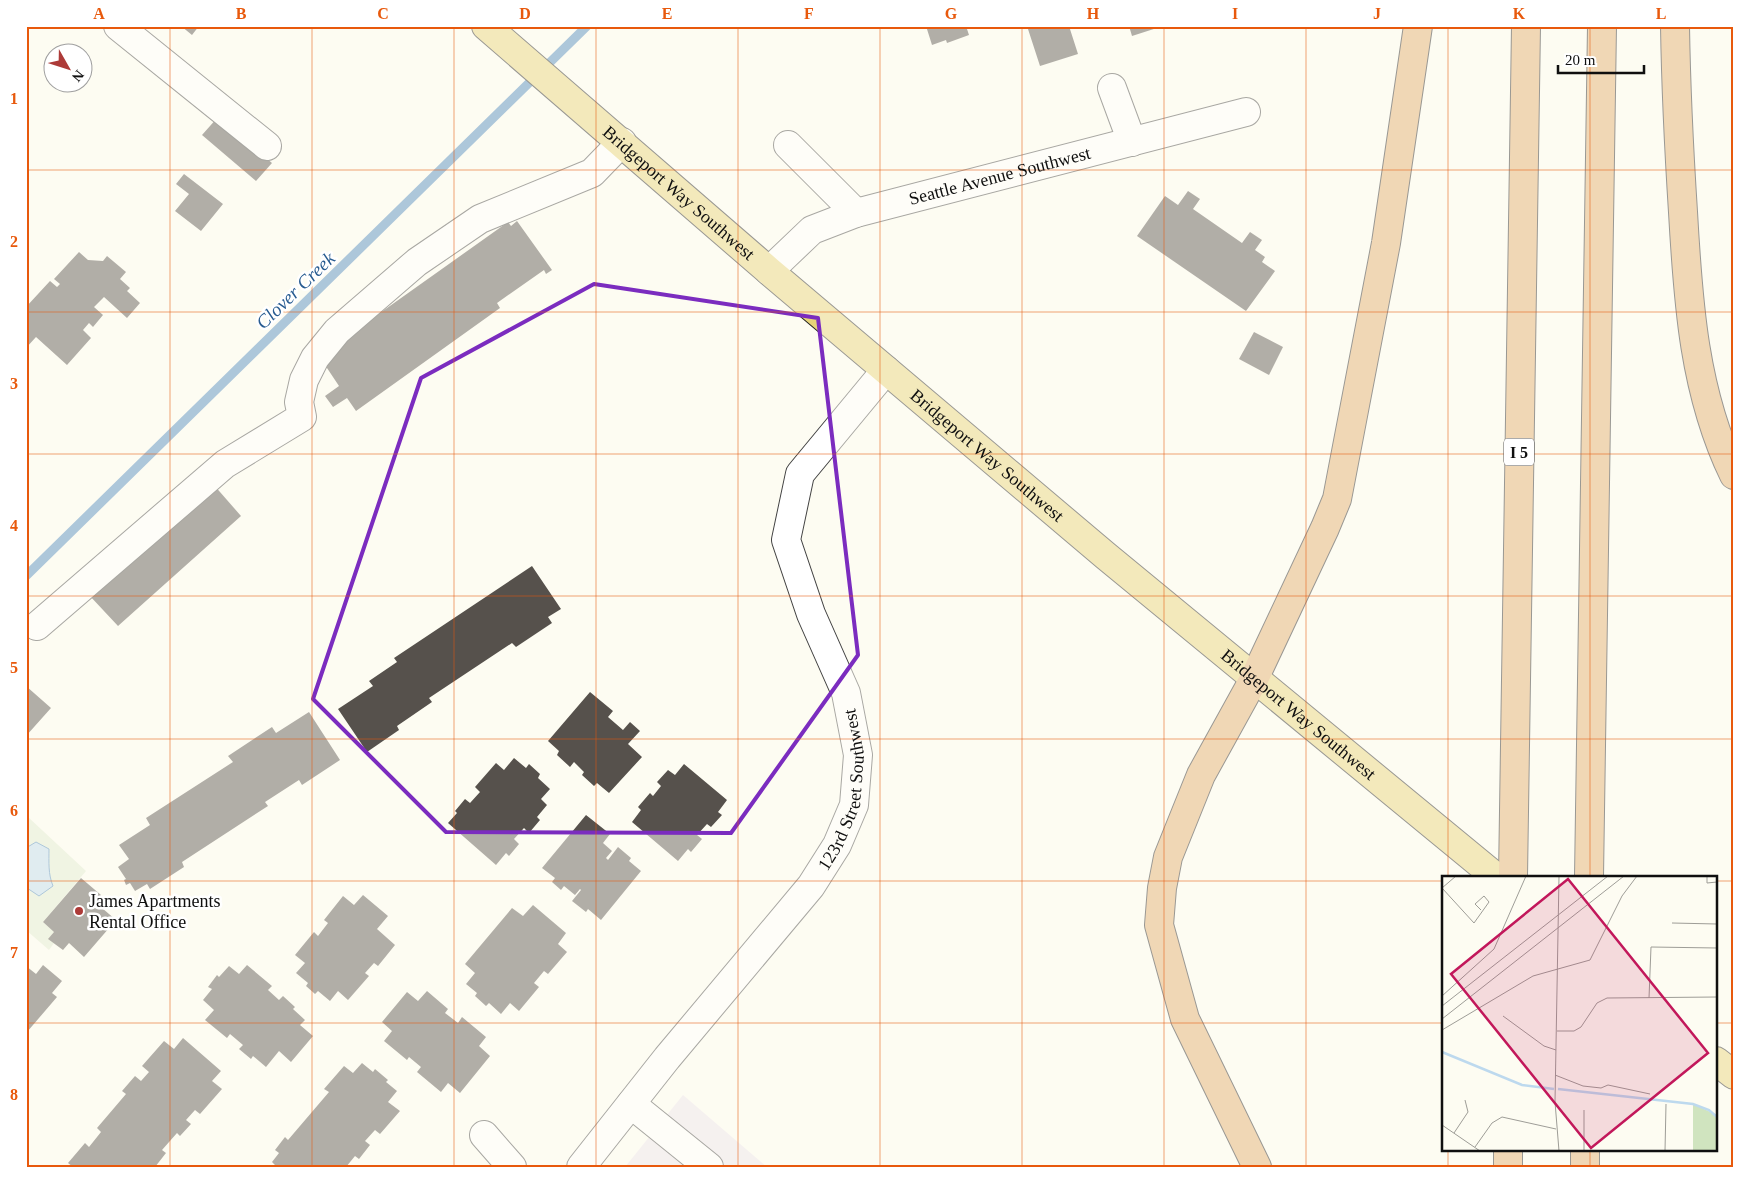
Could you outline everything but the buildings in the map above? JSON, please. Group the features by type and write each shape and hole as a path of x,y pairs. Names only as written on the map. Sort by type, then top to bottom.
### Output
{"highway":[{"path":"1257,1167 1185,1019 1159,925 1162,888 1168,857 1201,775 1254,679 1325,528 1337,498 1386,243 1418,26"},
{"name":"I 5","path":"1513,876 1526,26"},
{"path":"1589,876 1602,26"},
{"path":"1675,26 1677,109 1686,274 1693,340 1704,392 1727,461 1734,475"},
{"path":"1508,1150 1508,1167"},
{"path":"1585,1150 1585,1167"}],"main road":[{"name":"Bridgeport Way Southwest","path":"486,26 886,370 1254,679 1495,876"}],"street":[{"path":"118,26 267,146"},
{"path":"1112,88 1132,142"},
{"name":"Seattle Avenue Southwest","path":"769,271 812,230 856,213 1246,112"},
{"path":"38,626 225,464 302,416 299,402 304,380 315,358 338,331 417,262 480,219 592,173 622,142"},
{"path":"788,145 856,213"},
{"name":"123rd Street Southwest","path":"581,1167 811,886 837,845 854,805 858,755 846,692 811,614 786,540 800,474 886,370"},
{"path":"631,1104 709,1167"},
{"path":"484,1135 512,1167"}],"highlighted area":[{"path":"594,284 818,318 858,655 731,833 446,832 313,699 421,378"}],"shaded area":[{"path":"683,1095 767,1167 625,1167"}],"green space":[{"path":"28,817 86,871 43,922 54,932 49,938 54,943 49,950 26,930 26,819"}],"water":[{"path":"36,842 49,849 49,863 53,886 39,896 27,888 26,848"}],"waterway":[{"name":"Clover Creek","path":"26,576 587,26"}],"place":[{"name":"James Apartments Rental Office","path":"79,911"}]}
